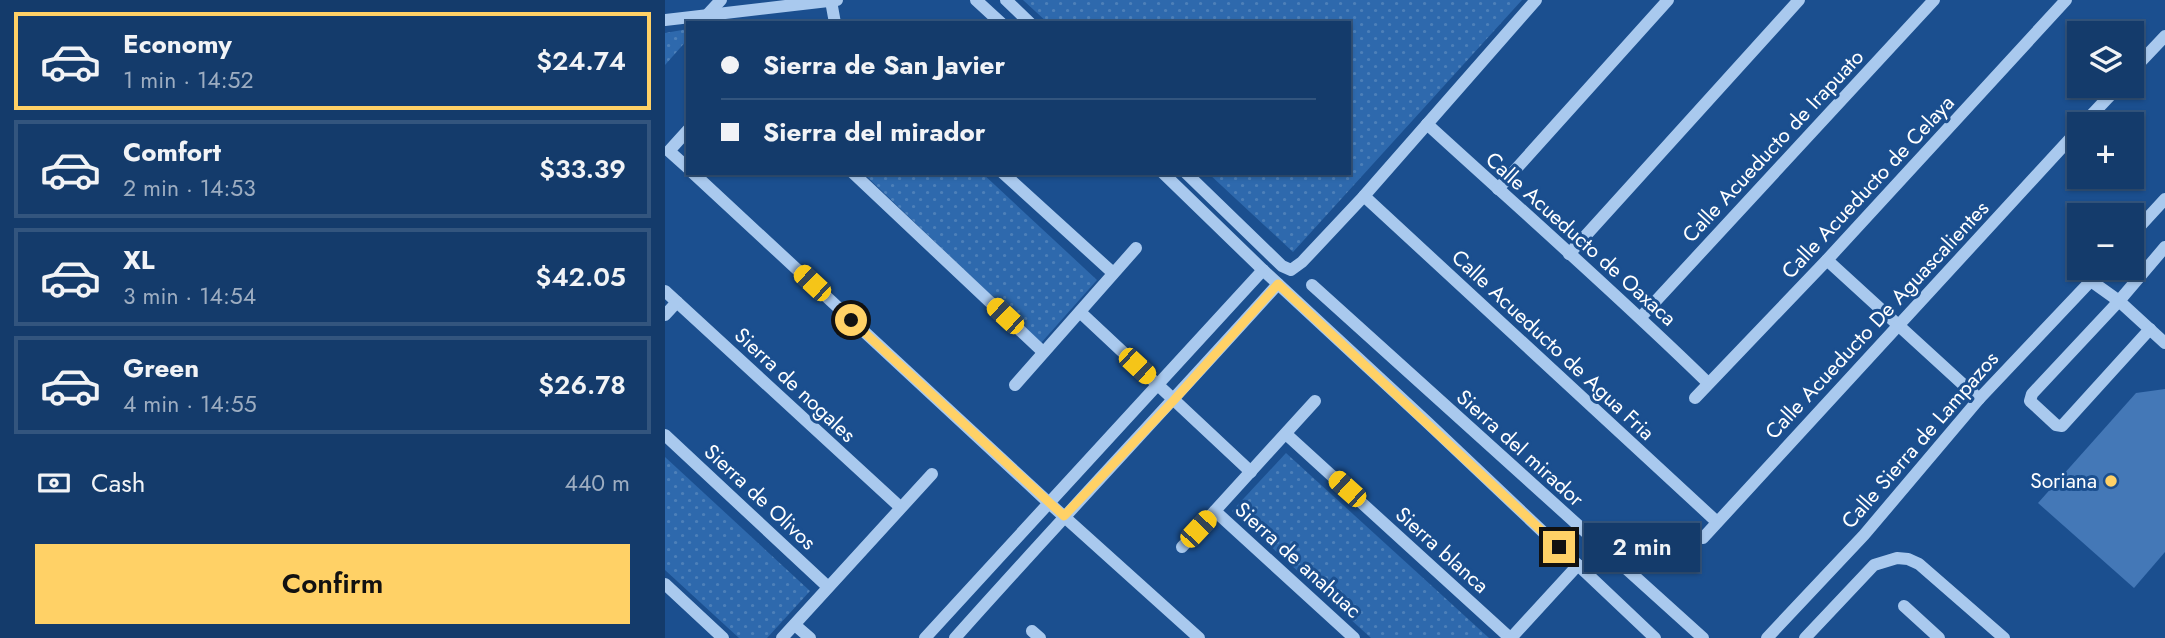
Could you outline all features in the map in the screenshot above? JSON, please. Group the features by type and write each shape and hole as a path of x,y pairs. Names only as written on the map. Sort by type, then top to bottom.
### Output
{"street":[{"path":"708,15 721,0"},
{"path":"665,20 837,0"},
{"path":"976,0 999,21"},
{"path":"1006,0 1028,21"},
{"path":"1189,175 1282,266 1291,270 1302,262 1364,196 1536,0"},
{"path":"1498,189 1668,0"},
{"path":"1569,254 1799,0"},
{"name":"Calle Acueducto de Irapuato","path":"1641,317 1934,0"},
{"name":"Calle Acueducto de Celaya","path":"1695,398 1827,260 2066,0"},
{"path":"831,1 835,21"},
{"path":"2144,58 2165,36"},
{"path":"2095,112 2108,98"},
{"name":"Calle Acueducto de Oaxaca","path":"1427,124 1641,317 1708,383"},
{"path":"686,132 669,151 686,166"},
{"name":"Calle Acueducto De Aguascalientes","path":"1703,538 2067,142"},
{"path":"695,175 1199,638"},
{"path":"855,175 1043,352"},
{"path":"1005,175 1113,274"},
{"name":"Sierra del mirador","path":"1165,175 1650,636"},
{"name":"Calle Acueducto de Agua Fria","path":"1364,196 1717,522"},
{"path":"2144,222 2165,199"},
{"path":"2150,329 2062,426 2056,425 2031,401 2032,394 2119,301 2165,247"},
{"path":"1015,385 1136,248"},
{"path":"1827,260 1979,399"},
{"path":"925,638 1263,270"},
{"path":"2091,281 2119,301 2165,343"},
{"name":"Calle Sierra de Lampazos","path":"1767,638 1864,535 1979,399 2091,281"},
{"path":"955,638 1278,284"},
{"name":"Sierra del mirador","path":"1312,285 1703,638"},
{"name":"Sierra de nogales","path":"665,291 900,507"},
{"path":"665,315 677,302"},
{"path":"1080,312 1251,472"},
{"path":"1182,547 1315,401"},
{"path":"1428,423 1445,406"},
{"name":"Sierra blanca","path":"1286,433 1510,638"},
{"name":"Sierra de Olivos","path":"665,435 828,587"},
{"path":"782,638 932,474"},
{"name":"Sierra de anahuac","path":"1215,511 1354,638"},
{"path":"1805,638 1874,565 1897,558 1919,564 2004,638"},
{"path":"1510,638 1578,565"},
{"path":"665,584 723,638"},
{"path":"1904,606 1939,638"},
{"path":"796,625 810,638"}],"shaded area":[{"path":"1023,0 1522,0 1293,252 1210,175 1351,175 1351,21 1046,21"},
{"path":"686,29 686,41 665,65 665,33"},
{"path":"865,175 984,175 1097,280 1041,343"},
{"path":"1286,453 1489,638 1371,638 1232,511"},
{"path":"665,457 810,591 767,638 739,638 665,570"}],"building":[{"name":"Soriana","path":"2165,389 2165,552 2134,588 2038,503 2136,393"}],"place":[{"name":"Soriana","path":"2111,481"}],"route":[{"path":"851,320 1064,516 1174,400 1278,284 1559,547"}]}
